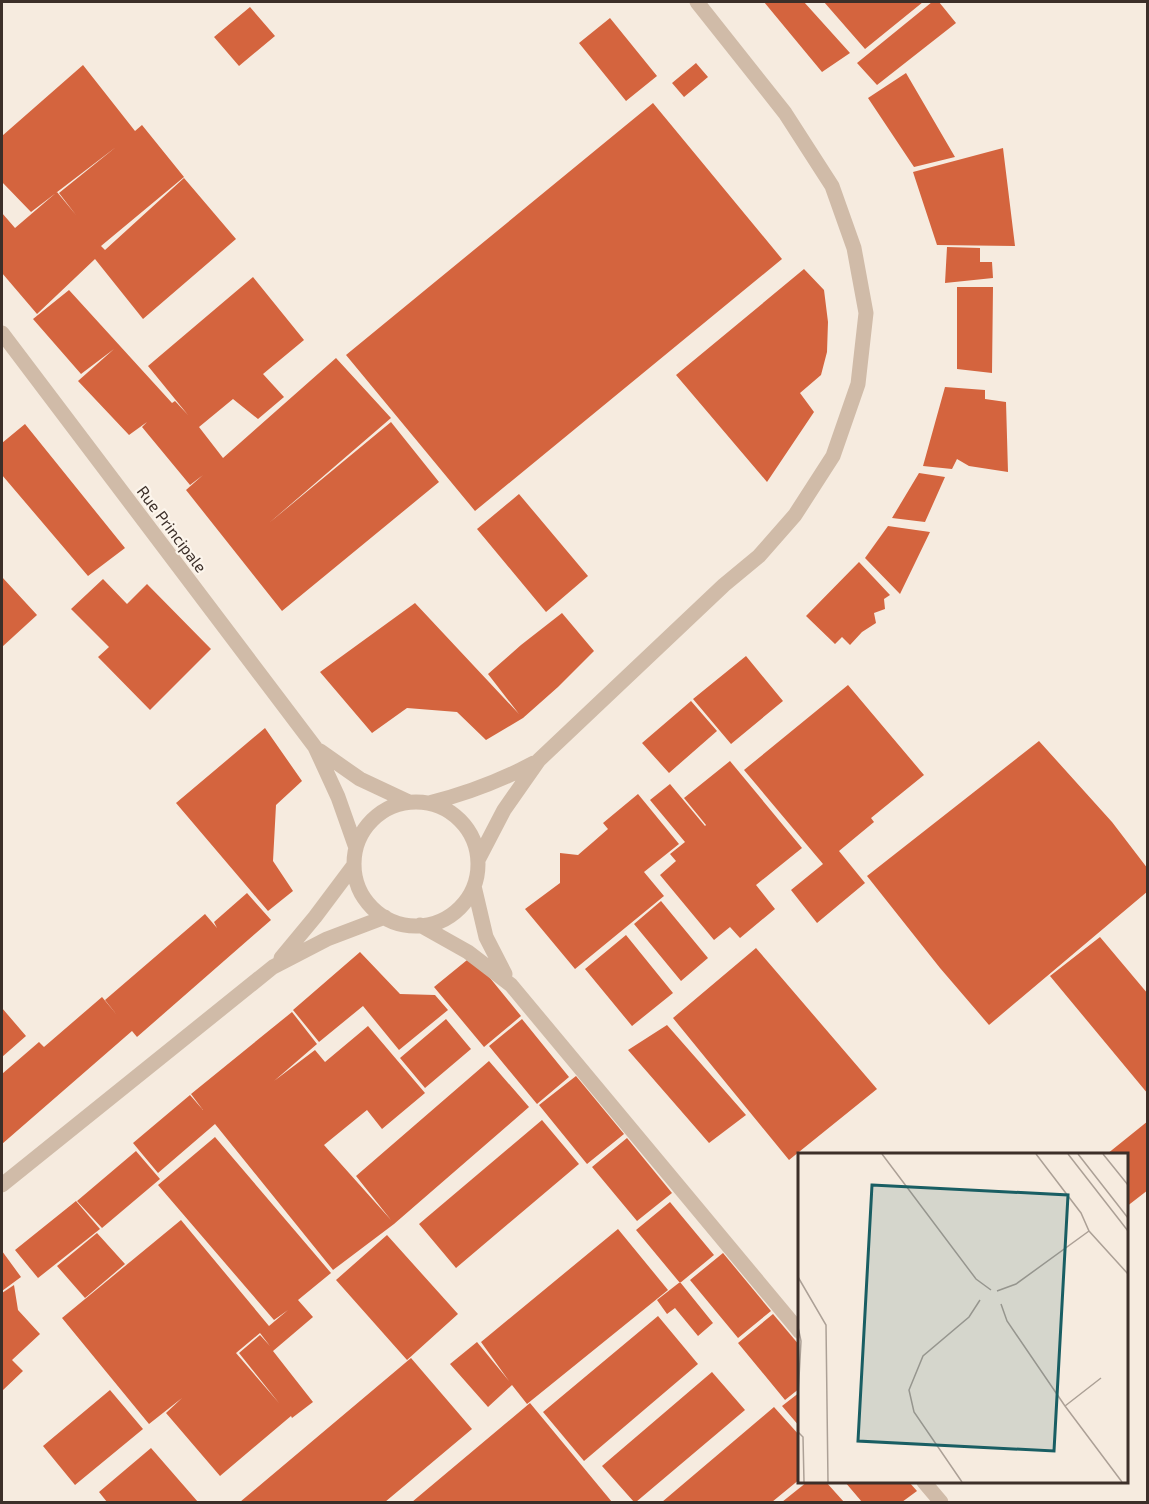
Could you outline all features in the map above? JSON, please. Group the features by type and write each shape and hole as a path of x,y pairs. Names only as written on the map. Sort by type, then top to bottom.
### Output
{"street":[{"path":"697,2 785,113 832,186 854,248 866,314 858,384 833,456 795,515 759,556 724,585 539,760 504,810 478,860 474,886 486,937 511,985 798,1330"},
{"name":"Rue Principale","path":"2,333 315,747 338,797 356,848"},
{"name":"Rue Principale","path":"315,747 360,779 409,802"},
{"path":"474,886 465,901 453,913 437,922 420,925 402,924 385,917 372,908 363,895 356,881 354,865 356,848 363,831 375,817 391,807 409,802 429,803 461,795 539,760"},
{"path":"429,803 448,811 463,823 473,840 478,860"},
{"path":"2,1185 273,967 315,918 354,865"},
{"path":"273,967 327,939 385,917"},
{"path":"420,925 468,952 511,985"},
{"path":"925,1483 941,1503"}],"building":[{"path":"764,2 804,2 850,53 822,72"},
{"path":"824,2 923,2 865,49"},
{"path":"932,2 939,2 956,23 877,85 857,63"},
{"path":"250,7 275,36 239,66 214,37"},
{"path":"610,18 657,76 626,101 579,43"},
{"path":"696,63 708,77 684,97 672,83"},
{"path":"83,65 135,131 142,125 184,177 101,246 105,250 184,178 236,239 143,319 95,259 37,314 2,273 2,213 15,228 56,193 31,212 2,182 2,136","holes":["116,147 59,193 76,215 57,192"]},
{"path":"906,73 955,157 914,167 868,98"},
{"path":"653,103 782,259 475,511 346,355"},
{"path":"1003,148 1015,246 937,245 913,172"},
{"path":"947,247 980,248 980,262 992,262 993,278 945,283"},
{"path":"804,269 824,290 828,322 827,352 821,375 800,393 814,412 767,482 676,375"},
{"path":"253,277 304,340 263,374 284,397 258,419 233,399 199,427 223,458 336,358 391,418 269,523 391,422 439,482 282,611 186,490 203,475 190,485 142,427 147,422 129,435 78,381 114,349 81,374 33,319 69,290 172,403 175,401 188,415 148,366"},
{"path":"957,287 993,287 992,373 957,369"},
{"path":"945,387 985,390 985,399 1006,402 1008,472 969,466 957,459 952,469 923,466"},
{"path":"25,424 125,548 88,576 2,475 2,443"},
{"path":"919,473 945,477 925,522 892,518"},
{"path":"519,494 588,576 546,612 477,529"},
{"path":"888,526 930,532 900,594 865,558"},
{"path":"859,562 890,595 884,599 885,609 874,613 876,623 862,632 850,645 842,637 835,644 806,616"},
{"path":"2,577 37,615 2,647"},
{"path":"103,579 127,604 147,584 211,649 150,710 98,657 109,647 71,609"},
{"path":"415,603 519,714 488,674 521,645 562,613 594,651 523,718 486,740 457,712 407,708 372,733 320,672"},
{"path":"746,656 783,701 731,744 693,699"},
{"path":"848,685 924,775 871,818 874,822 839,851 865,883 817,923 791,890 823,864 744,770"},
{"path":"691,701 717,731 669,773 642,743"},
{"path":"265,728 302,781 276,805 273,861 293,891 268,911 176,803"},
{"path":"1039,741 1112,822 1148,869 1148,891 989,1025 940,968 867,876"},
{"path":"730,761 802,848 756,885 775,909 740,938 730,927 714,940 660,875 676,861 670,854 685,842 650,800 670,784 705,826 684,798"},
{"path":"638,794 679,844 644,872 664,896 575,969 525,909 560,883 560,853 578,855 608,829 603,823"},
{"path":"247,893 271,920 137,1037 132,1031 2,1144 2,1074 39,1042 44,1047 102,997 117,1015 105,1000 205,914 217,928 214,922"},
{"path":"661,901 708,958 681,981 634,924"},
{"path":"626,935 673,993 632,1026 585,969"},
{"path":"1100,937 1148,994 1148,1094 1050,976"},
{"path":"756,948 877,1089 789,1160 673,1018"},
{"path":"360,952 400,994 435,995 448,1010 399,1050 363,1006 319,1042 293,1010"},
{"path":"472,956 521,1016 484,1047 434,987"},
{"path":"2,1008 26,1036 2,1057"},
{"path":"292,1012 317,1044 274,1081 315,1050 325,1062 368,1026 425,1093 382,1129 367,1110 324,1145 391,1220 356,1176 489,1061 529,1107 394,1224 333,1270 215,1124 158,1173 133,1143 190,1095 203,1110 191,1094"},
{"path":"446,1019 471,1049 425,1088 400,1058"},
{"path":"522,1019 569,1077 537,1104 489,1046"},
{"path":"667,1025 746,1115 709,1143 628,1050"},
{"path":"576,1076 624,1134 587,1164 539,1105"},
{"path":"542,1120 579,1164 456,1268 419,1224"},
{"path":"1148,1121 1148,1190 1128,1205 1128,1153 1108,1153"},
{"path":"215,1137 331,1273 298,1300 313,1317 273,1351 313,1402 292,1418 291,1416 220,1476 166,1413 182,1398 149,1424 62,1318 181,1220 269,1326 288,1310 274,1320 158,1185","holes":["260,1333 270,1346 260,1335 239,1353 279,1403 236,1353"]},
{"path":"627,1138 672,1193 637,1221 592,1167"},
{"path":"136,1151 160,1179 102,1228 77,1201"},
{"path":"76,1201 100,1229 38,1278 15,1250"},
{"path":"670,1202 714,1255 680,1283 636,1230"},
{"path":"618,1229 668,1290 527,1404 512,1385 488,1407 450,1364 477,1342 509,1381 481,1342"},
{"path":"97,1233 125,1264 85,1298 57,1266"},
{"path":"387,1235 458,1314 407,1360 336,1280"},
{"path":"2,1251 21,1277 2,1291"},
{"path":"723,1253 771,1311 738,1338 690,1280"},
{"path":"680,1282 713,1323 698,1336 675,1308 667,1314 657,1300"},
{"path":"14,1285 18,1310 40,1334 12,1360 23,1371 2,1391 2,1293"},
{"path":"773,1314 798,1344 798,1390 785,1400 738,1343"},
{"path":"658,1316 698,1364 584,1461 543,1412"},
{"path":"411,1358 472,1429 385,1502 240,1502"},
{"path":"712,1372 745,1410 634,1502 602,1466"},
{"path":"110,1390 143,1429 75,1485 43,1446"},
{"path":"798,1394 798,1425 782,1406"},
{"path":"530,1403 612,1502 412,1502"},
{"path":"774,1407 798,1434 798,1481 772,1502 662,1502"},
{"path":"151,1448 198,1502 107,1502 99,1492"},
{"path":"806,1483 827,1483 844,1502 782,1502"},
{"path":"846,1483 910,1483 917,1491 902,1502 862,1502"}]}
